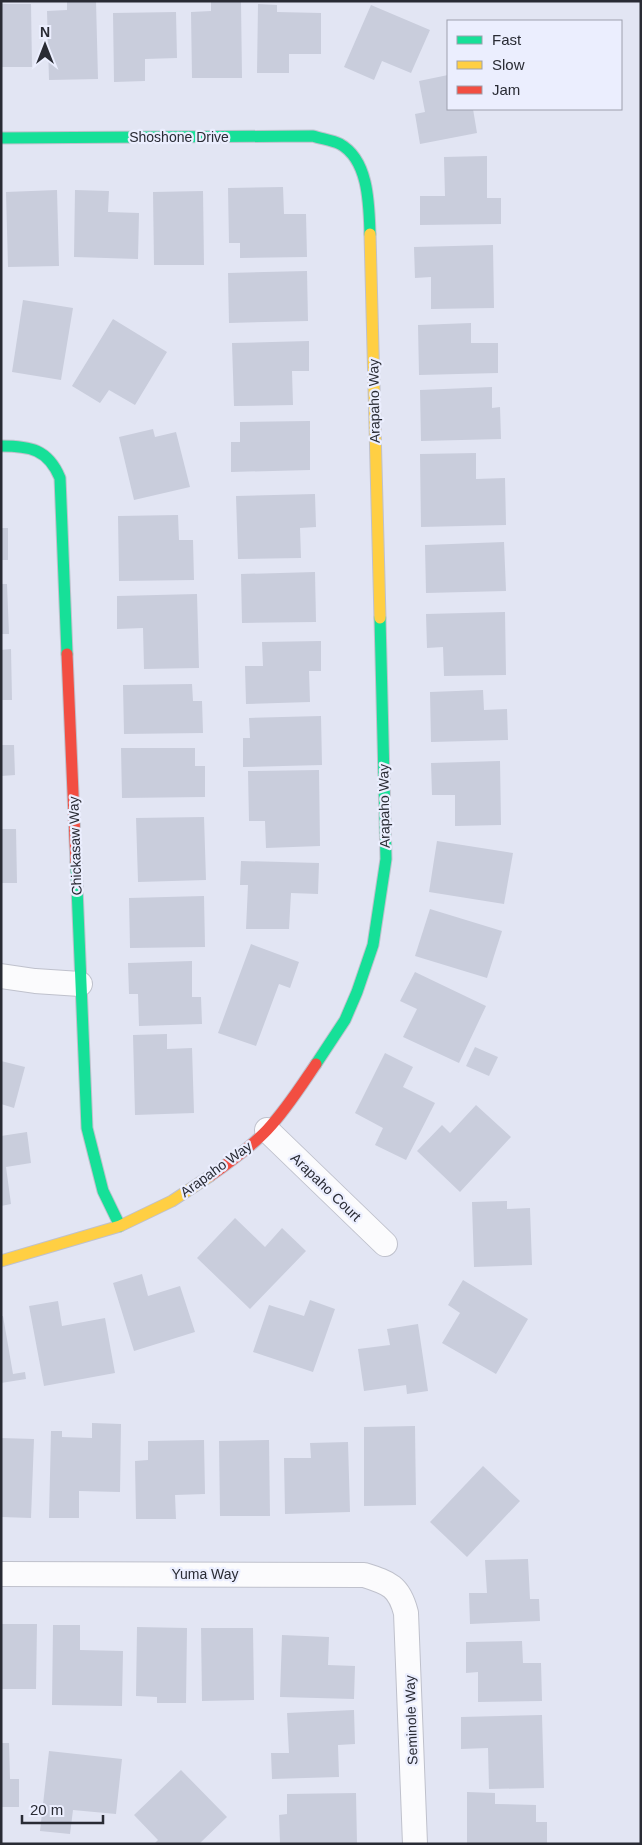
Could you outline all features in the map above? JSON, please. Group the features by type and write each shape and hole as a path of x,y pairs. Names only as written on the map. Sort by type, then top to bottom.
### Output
{"street":[{"name":"Shoshone Drive","path":"1,138 313,136 342,144 352,154"},
{"name":"Arapaho Way","path":"1,1261 120,1226 172,1201 233,1160 267,1130 296,1093 345,1020 373,945 386,859 370,213 361,166 352,154"},
{"name":"Chickasaw Way","path":"1,446 22,445 42,452 58,469 60,478 87,1128 103,1191 120,1226"},
{"path":"1,976 35,982 80,984"},
{"name":"Arapaho Court","path":"267,1130 385,1244"},
{"name":"Yuma Way","path":"1,1574 364,1575 387,1582 402,1598"},
{"name":"Seminole Way","path":"402,1598 407,1622 415,1844"}],"building":[{"path":"67,1 96,1 98,79 49,80 47,11 67,10"},
{"path":"211,2 241,2 242,78 192,78 191,12 211,11"},
{"path":"1,4 31,4 32,67 1,67"},
{"path":"258,4 277,5 277,12 321,13 321,54 289,54 289,73 257,73"},
{"path":"371,5 430,30 411,73 382,61 374,80 344,67"},
{"path":"176,12 177,58 145,59 145,81 114,82 113,13"},
{"path":"447,75 447,110 473,110 477,133 420,144 415,114 425,112 419,81"},
{"path":"487,156 487,198 501,198 501,224 420,225 420,196 445,196 444,157"},
{"path":"283,187 284,214 306,214 307,257 240,258 240,243 229,243 228,188"},
{"path":"57,190 59,266 8,267 6,192"},
{"path":"75,190 109,191 108,212 139,213 138,259 74,257"},
{"path":"203,191 204,265 154,265 153,192"},
{"path":"493,245 494,308 431,309 431,277 415,278 414,247"},
{"path":"307,271 308,321 229,323 228,273"},
{"path":"23,300 73,308 61,380 12,372"},
{"path":"113,319 167,352 135,405 109,390 100,403 72,386"},
{"path":"471,323 471,343 498,343 498,373 419,375 418,325"},
{"path":"309,341 309,371 292,371 293,405 234,406 232,343"},
{"path":"492,387 492,408 500,407 501,439 421,441 420,390"},
{"path":"310,421 310,470 231,472 231,442 240,442 240,422"},
{"path":"153,429 155,437 176,432 190,487 134,500 119,437"},
{"path":"476,453 476,479 505,478 506,525 421,527 420,454"},
{"path":"315,494 316,527 300,528 301,558 238,559 236,496"},
{"path":"178,515 179,540 193,540 194,580 119,581 118,516"},
{"path":"1,528 8,528 8,560 1,560"},
{"path":"504,542 506,591 426,593 425,545"},
{"path":"315,572 316,622 242,623 241,574"},
{"path":"1,584 7,584 9,634 1,634"},
{"path":"197,594 199,668 144,669 143,628 117,629 117,596"},
{"path":"505,612 506,675 444,676 443,647 427,648 426,614"},
{"path":"321,641 321,671 309,671 310,702 246,704 245,666 263,666 262,642"},
{"path":"11,649 12,700 1,700 1,650"},
{"path":"192,684 193,701 202,701 203,733 124,734 123,685"},
{"path":"483,690 484,710 507,709 508,740 431,742 430,692"},
{"path":"321,716 322,765 243,767 243,738 250,738 249,718"},
{"path":"1,745 14,745 15,775 1,776"},
{"path":"121,748 195,748 195,766 205,766 205,797 122,798"},
{"path":"500,761 501,825 455,826 455,795 432,795 431,763"},
{"path":"319,770 320,846 266,848 265,821 249,821 248,771"},
{"path":"204,817 206,880 138,882 136,818"},
{"path":"1,829 16,829 17,883 1,883"},
{"path":"437,841 513,853 504,904 429,892"},
{"path":"241,861 319,863 318,894 291,893 289,929 246,929 248,885 240,885"},
{"path":"204,896 205,947 130,948 129,898"},
{"path":"430,909 502,931 487,978 415,956"},
{"path":"251,944 299,962 290,988 279,984 256,1046 218,1033"},
{"path":"192,961 192,997 201,997 202,1024 139,1026 138,994 129,994 128,963"},
{"path":"415,972 486,1006 459,1063 403,1037 417,1009 400,1001"},
{"path":"167,1034 167,1049 192,1048 194,1113 135,1115 133,1035"},
{"path":"475,1047 498,1057 489,1076 466,1066"},
{"path":"385,1053 413,1067 403,1087 435,1103 406,1160 375,1145 383,1128 355,1113"},
{"path":"1,1061 25,1067 14,1108 1,1104"},
{"path":"476,1105 511,1137 460,1192 417,1151 442,1125 450,1133"},
{"path":"27,1132 31,1163 6,1167 11,1204 1,1206 1,1136"},
{"path":"507,1201 507,1209 530,1208 532,1265 474,1267 472,1202"},
{"path":"235,1218 265,1247 282,1228 306,1251 250,1309 197,1258"},
{"path":"142,1274 148,1296 180,1286 195,1332 134,1351 113,1283"},
{"path":"463,1280 528,1319 496,1374 442,1343 460,1313 448,1305"},
{"path":"310,1300 335,1309 313,1372 253,1352 269,1305 304,1316"},
{"path":"58,1301 62,1326 105,1318 115,1373 44,1386 29,1306"},
{"path":"1,1316 3,1316 13,1374 25,1372 26,1379 1,1383"},
{"path":"418,1324 428,1391 407,1394 406,1385 364,1391 358,1349 390,1345 387,1329"},
{"path":"92,1423 121,1424 120,1492 79,1491 79,1518 49,1518 51,1431 62,1431 62,1437 92,1438"},
{"path":"415,1426 416,1505 364,1506 364,1427"},
{"path":"1,1438 34,1439 31,1518 2,1517"},
{"path":"204,1440 205,1494 175,1495 176,1519 136,1519 135,1461 148,1460 148,1441"},
{"path":"269,1440 270,1516 220,1516 219,1441"},
{"path":"348,1442 350,1512 285,1514 284,1458 311,1458 310,1443"},
{"path":"483,1466 520,1501 467,1557 430,1522"},
{"path":"528,1559 530,1599 539,1599 540,1621 470,1624 469,1593 487,1593 485,1560"},
{"path":"1,1624 37,1624 36,1689 1,1689"},
{"path":"53,1625 80,1625 80,1650 123,1651 122,1706 52,1705"},
{"path":"137,1627 187,1628 186,1703 157,1703 157,1697 136,1696"},
{"path":"201,1628 253,1628 254,1700 202,1701"},
{"path":"282,1635 329,1637 328,1665 355,1666 354,1699 280,1697"},
{"path":"522,1641 523,1663 541,1663 542,1701 478,1702 478,1672 466,1673 466,1642"},
{"path":"354,1710 355,1744 338,1745 339,1777 272,1779 271,1753 289,1753 287,1713"},
{"path":"542,1715 544,1788 489,1789 488,1748 461,1749 461,1717"},
{"path":"1,1743 9,1743 10,1779 19,1779 19,1807 1,1807"},
{"path":"49,1751 122,1759 116,1814 73,1810 70,1834 40,1831"},
{"path":"181,1770 227,1817 199,1844 154,1844 158,1840 134,1815"},
{"path":"467,1792 495,1793 495,1804 536,1805 536,1822 547,1822 547,1844 467,1844"},
{"path":"356,1793 357,1844 280,1844 279,1815 287,1814 287,1794"}],"traffic: fast":[{"path":"1,138 313,136 340,144 350,151 357,161 366,184 370,234"},
{"path":"1,446 29,448 37,451 50,461 60,478 67,654"},
{"path":"316,1064 345,1020 357,992 373,945 386,859 380,618"},
{"path":"76,863 87,1128 103,1191 120,1226"}],"traffic: slow":[{"path":"370,234 380,618"},
{"path":"1,1261 120,1226 172,1201 210,1176"}],"traffic: jam":[{"path":"67,654 76,863"},
{"path":"210,1176 233,1160 267,1130 287,1106 316,1064"}]}
